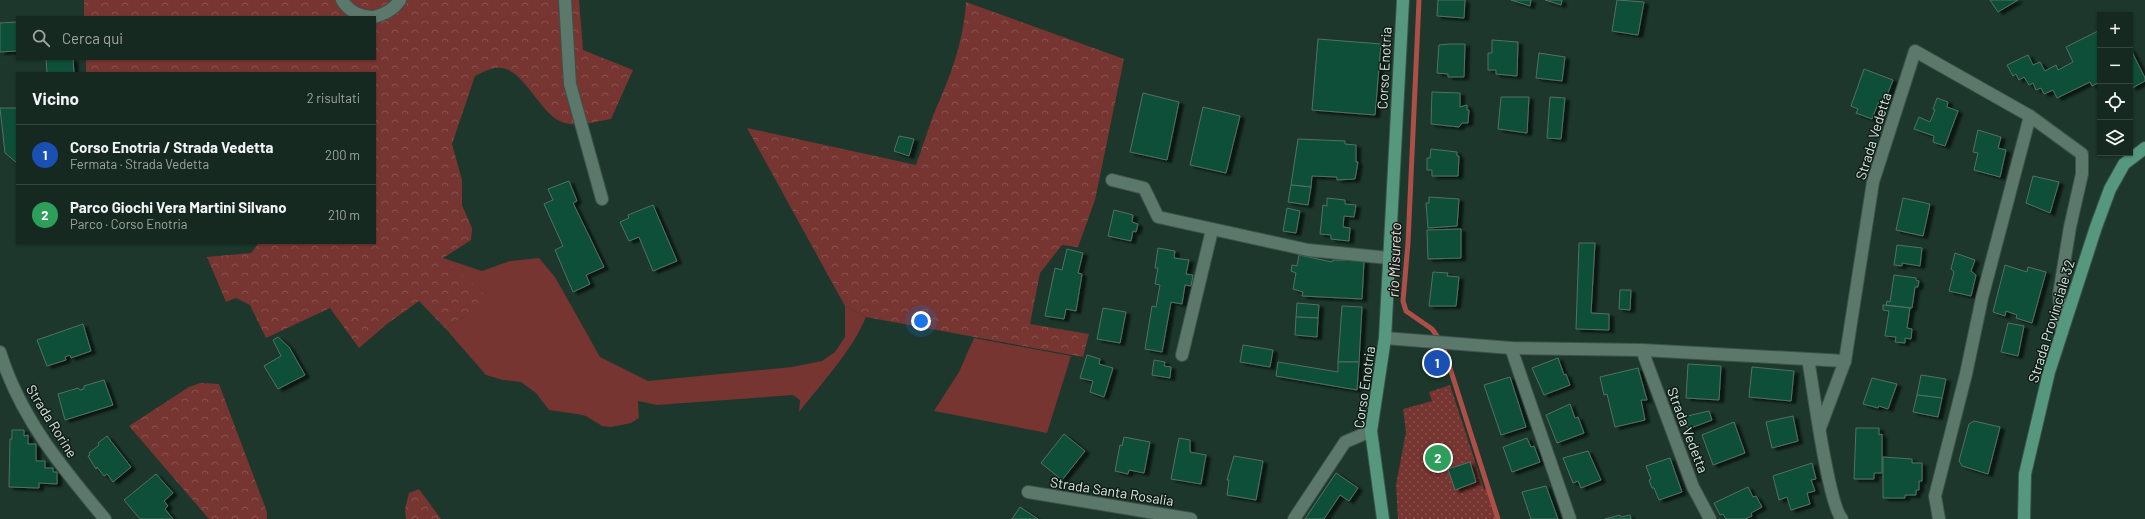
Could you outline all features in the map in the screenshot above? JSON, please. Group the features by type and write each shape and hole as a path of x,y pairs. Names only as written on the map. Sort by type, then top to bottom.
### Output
{"main road":[{"name":"Corso Enotria","path":"1383,519 1371,431 1385,338 1403,0"},
{"name":"Strada Provinciale 32","path":"2024,519 2025,474 2049,372 2096,227 2110,189 2124,164 2145,148"}],"street":[{"path":"342,0 353,12 362,16"},
{"path":"376,16 384,15 400,0"},
{"path":"565,0 570,84 602,199"},
{"name":"Strada Vedetta","path":"1820,428 1845,361 1873,182 1915,51 2030,116 2082,154 2082,174 2070,227 2059,294 2062,334"},
{"path":"1938,519 1935,496 1966,374 1982,298 2030,116"},
{"path":"1112,180 1144,188 1158,217 1308,250 1389,258"},
{"path":"1182,355 1212,230"},
{"path":"1385,338 1511,348 1642,350 1845,361"},
{"path":"1511,348 1570,519"},
{"name":"Strada Vedetta","path":"1642,350 1693,487 1710,519"},
{"name":"Strada Rorine","path":"0,352 15,393 50,453 105,519"},
{"path":"1808,359 1831,490 1838,514 1842,519"},
{"path":"1294,519 1345,442 1371,431"},
{"name":"Strada Santa Rosalia","path":"1028,492 1192,519"}],"green space":[{"path":"84,0 579,0 583,50 633,70 611,119 580,124 568,124 553,117 522,81 513,73 505,69 495,68 475,76 452,144 462,180 462,205 472,228 471,240 443,258 486,296 466,316 445,328 419,301 387,324 359,348 330,308 266,338 250,305 236,298 226,302 207,257 251,253 258,244 376,244 376,72 86,72 86,60 376,60 376,16 84,16"},
{"path":"966,2 1124,59 1095,200 1078,247 1062,245 1040,273 1030,324 1089,334 1083,357 866,317 845,306 747,128 916,165 959,47"},
{"path":"443,258 482,271 510,261 539,258 555,277 600,357 648,381 792,367 822,361 835,352 845,337 845,306 866,317 860,330 844,355 799,412 800,400 793,395 657,405 638,401 639,418 631,423 611,427 602,426 586,416 549,410 536,393 521,382 503,380 486,375 445,328 466,316"},
{"path":"974,338 1071,356 1047,433 934,411 959,372"},
{"path":"200,383 219,384 267,512 267,519 209,519 129,426 189,387"},
{"path":"1450,385 1484,489 1487,489 1496,519 1398,519 1396,485 1406,432 1403,409 1432,401 1429,392"},
{"path":"419,489 441,519 406,519 405,509 409,493"}],"building":[{"path":"1438,0 1465,0 1464,18 1437,16"},
{"path":"1511,0 1531,0 1530,6"},
{"path":"1545,0 1562,0 1561,5"},
{"path":"1617,0 1644,2 1638,35 1612,31"},
{"path":"1990,0 2018,0 1998,12"},
{"path":"16,22 16,51 0,52 0,23"},
{"path":"2097,32 2097,84 2092,86 2090,82 2057,98 2053,90 2044,94 2041,88 2036,90 2033,83 2029,85 2024,77 2019,80 2016,74 2013,76 2007,65 2028,55 2033,65 2040,62 2045,71 2056,65 2058,70 2073,62 2066,47"},
{"path":"1318,39 1381,44 1375,115 1312,110"},
{"path":"1492,40 1518,42 1517,76 1496,74 1496,70 1488,70 1488,53 1492,53"},
{"path":"1465,44 1464,77 1448,77 1448,74 1437,73 1439,45"},
{"path":"1539,53 1565,57 1562,81 1536,78"},
{"path":"2133,54 2145,78 2145,81 2133,87"},
{"path":"46,60 73,60 74,72 47,72"},
{"path":"1864,69 1893,80 1884,103 1879,101 1872,119 1856,113 1858,109 1851,106"},
{"path":"1432,92 1460,93 1460,107 1467,105 1467,110 1469,110 1468,123 1462,123 1459,127 1431,124"},
{"path":"1143,93 1179,102 1167,160 1130,152"},
{"path":"1501,97 1529,97 1527,133 1498,129"},
{"path":"1550,97 1565,98 1561,139 1547,138"},
{"path":"1937,98 1948,102 1947,107 1958,111 1945,146 1933,142 1934,136 1914,129 1919,117 1930,122 1935,110 1933,109"},
{"path":"1203,107 1240,116 1226,173 1190,165"},
{"path":"0,108 16,108 16,162 5,153"},
{"path":"1978,130 2001,137 1998,148 2006,150 2000,177 1974,170 1978,153 1973,152"},
{"path":"899,136 914,139 909,156 894,151"},
{"path":"1298,139 1345,141 1345,144 1356,145 1356,162 1358,162 1355,179 1337,180 1337,177 1312,176 1311,187 1291,185"},
{"path":"1431,149 1457,152 1457,156 1459,156 1458,176 1432,176 1432,170 1427,170 1427,158 1430,158"},
{"path":"2033,176 2059,182 2050,213 2026,203"},
{"path":"569,181 577,201 573,203 604,267 586,275 590,284 573,292 555,250 563,246 544,204 553,200 548,189"},
{"path":"1291,185 1311,187 1308,205 1288,202"},
{"path":"1429,197 1459,199 1457,226 1428,228 1426,203 1429,203"},
{"path":"1327,198 1345,200 1345,204 1356,205 1354,217 1344,216 1343,227 1350,228 1349,241 1331,239 1331,235 1320,234 1323,205 1327,206"},
{"path":"1903,198 1930,204 1923,236 1896,230"},
{"path":"653,205 677,261 653,271 639,237 629,241 620,222 629,218 628,215"},
{"path":"1287,208 1300,211 1296,233 1283,231"},
{"path":"1114,210 1133,215 1132,222 1138,224 1136,232 1133,231 1131,241 1108,236"},
{"path":"1461,229 1461,258 1428,259 1427,230"},
{"path":"1579,243 1595,243 1591,313 1609,314 1609,330 1576,329"},
{"path":"1897,245 1922,248 1920,266 1902,263 1902,266 1894,265"},
{"path":"1158,248 1175,251 1174,258 1189,260 1186,274 1193,275 1191,286 1185,285 1182,304 1171,302 1162,352 1145,349 1152,306 1156,307 1160,285 1155,284 1158,268 1155,268"},
{"path":"1067,249 1083,253 1078,273 1082,274 1076,311 1066,309 1064,319 1045,316 1055,268 1062,270"},
{"path":"1955,253 1975,260 1971,271 1976,275 1971,296 1949,291 1954,272 1951,269"},
{"path":"1299,255 1332,262 1333,260 1364,261 1362,299 1302,296 1303,292 1293,289 1296,273 1291,271 1292,265 1297,266"},
{"path":"2005,265 2027,272 2028,267 2046,272 2032,323 2016,318 2017,315 2006,311 2005,316 1993,312"},
{"path":"1433,272 1448,273 1447,276 1459,277 1456,306 1429,306"},
{"path":"1894,275 1916,278 1916,280 1919,281 1918,287 1915,287 1912,308 1886,305 1887,301 1890,302"},
{"path":"1620,290 1631,290 1630,310 1619,309"},
{"path":"1297,303 1319,305 1318,318 1296,317"},
{"path":"1883,305 1910,308 1907,328 1912,329 1911,339 1905,338 1905,343 1895,342 1896,337 1885,336 1889,311 1883,310"},
{"path":"1342,306 1362,307 1359,362 1338,362"},
{"path":"1103,308 1126,312 1120,343 1097,339"},
{"path":"1296,317 1318,318 1317,337 1295,335"},
{"path":"2008,323 2024,326 2018,356 2001,352"},
{"path":"83,324 91,351 71,358 70,355 65,357 66,360 47,366 37,340"},
{"path":"278,337 289,347 305,375 278,389 264,366 281,356 273,340"},
{"path":"1243,345 1273,350 1270,367 1240,362"},
{"path":"1087,355 1100,359 1099,364 1113,368 1104,397 1090,392 1093,381 1080,378"},
{"path":"1558,358 1564,375 1566,374 1570,385 1544,395 1532,368"},
{"path":"1154,360 1165,362 1164,366 1171,367 1170,378 1152,375"},
{"path":"1278,362 1338,372 1338,362 1359,362 1357,390 1276,376"},
{"path":"1688,364 1721,366 1719,400 1686,398"},
{"path":"1752,367 1794,371 1791,401 1749,397"},
{"path":"1638,368 1647,400 1641,400 1645,420 1615,427 1607,394 1604,395 1600,377"},
{"path":"1921,375 1946,379 1942,398 1917,395"},
{"path":"1510,377 1526,427 1501,435 1484,385"},
{"path":"1872,378 1897,384 1888,409 1863,404"},
{"path":"104,380 113,405 65,420 58,394 78,388 80,390 84,389 84,386"},
{"path":"1917,395 1942,398 1938,417 1913,412"},
{"path":"1570,404 1575,418 1578,417 1584,433 1557,443 1546,415"},
{"path":"1709,411 1712,420 1688,429 1683,417"},
{"path":"1793,416 1798,441 1772,448 1766,422"},
{"path":"1974,421 2000,427 1988,474 1962,466 1959,461 1969,424"},
{"path":"1734,422 1745,453 1713,465 1702,435"},
{"path":"1856,428 1879,428 1879,435 1882,434 1882,473 1874,473 1874,479 1854,479"},
{"path":"12,430 24,430 24,436 28,435 28,444 36,444 36,461 45,461 45,468 53,468 53,472 57,472 57,484 39,483 39,488 9,487 10,439 12,439"},
{"path":"1064,434 1085,451 1062,480 1041,463"},
{"path":"107,436 131,467 113,482 107,474 104,476 97,467 96,469 88,456 90,455 89,453 99,445 98,443"},
{"path":"1124,437 1150,442 1144,473 1129,470 1128,474 1115,471 1120,445 1122,446"},
{"path":"1179,438 1190,440 1190,452 1206,455 1201,484 1171,479"},
{"path":"1527,438 1531,447 1534,446 1540,462 1512,472 1503,447"},
{"path":"1588,451 1601,480 1581,488 1578,481 1573,483 1563,458"},
{"path":"1234,456 1263,461 1256,500 1227,495 1229,480 1227,480"},
{"path":"1883,457 1912,459 1912,463 1922,463 1922,481 1919,481 1919,490 1916,490 1916,495 1905,495 1905,498 1883,498"},
{"path":"1670,458 1682,492 1659,500 1654,488 1652,488 1649,480 1651,479 1646,466"},
{"path":"1470,462 1476,482 1455,490 1448,469"},
{"path":"1812,463 1816,479 1811,480 1815,491 1807,493 1810,504 1791,510 1787,497 1779,500 1773,476"},
{"path":"1336,473 1358,488 1349,501 1340,495 1324,519 1305,519"},
{"path":"156,474 173,493 164,501 168,506 165,509 173,519 140,519 124,500"},
{"path":"1546,486 1558,519 1531,519 1522,492"},
{"path":"1748,487 1753,497 1756,496 1762,507 1751,513 1752,516 1745,519 1726,519 1723,514 1720,515 1714,503"},
{"path":"1020,507 1038,519 1012,519"},
{"path":"1620,515 1621,517 1630,515 1631,519 1605,519"}],"waterway":[{"name":"rio Misureto","path":"1419,0 1408,243 1403,301 1406,311 1432,329 1442,343 1498,519"}],"place":[{"name":"Corso Enotria / Strada Vedetta","path":"1437,363"},
{"name":"Parco Giochi Vera Martini Silvano","path":"1438,458"}]}
